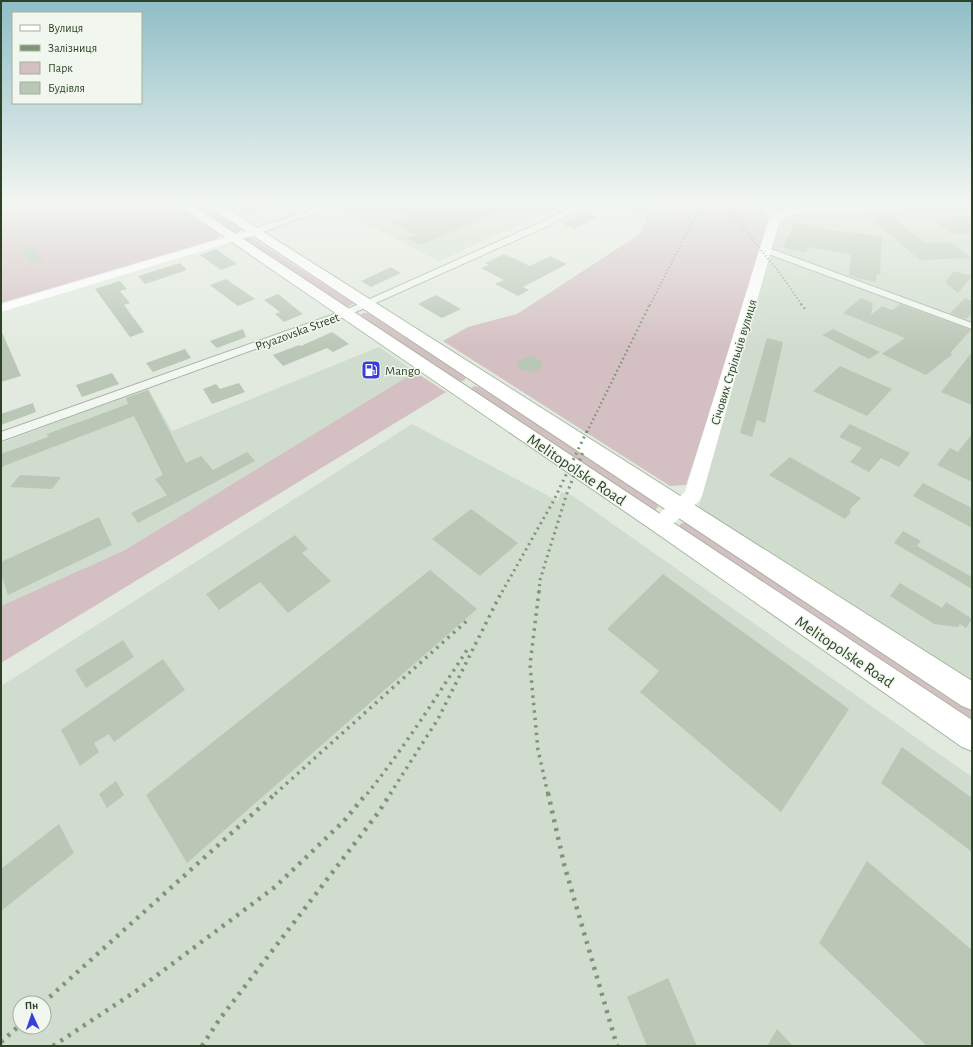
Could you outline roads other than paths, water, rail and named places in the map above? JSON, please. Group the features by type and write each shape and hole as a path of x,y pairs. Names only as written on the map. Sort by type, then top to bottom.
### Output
{"main road":[{"name":"Melitopolske Road","path":"254,252 660,524 972,737"},
{"name":"Melitopolske Road","path":"285,252 972,697"}],"street":[{"path":"1,308 187,252"},
{"name":"Pryazovska Street","path":"1,437 346,313 482,252"},
{"name":"Січових Стрільців вулиця","path":"660,524 693,496 765,252"},
{"path":"771,252 972,326"}],"railway":[{"path":"650,305 677,252"},
{"path":"762,252 782,276 802,305"},
{"path":"587,432 650,304"},
{"path":"801,304 805,309"},
{"path":"502,592 554,500 587,431"},
{"path":"539,592 540,580 566,496 583,452"},
{"path":"390,794 438,719 502,591"},
{"path":"539,591 530,665 538,750 548,794"},
{"path":"275,794 470,618"},
{"path":"367,794 381,777 467,650"},
{"path":"52,995 276,793"},
{"path":"53,1046 136,991 275,887 344,821 367,793"},
{"path":"202,1046 219,1020 378,813 391,793"},
{"path":"548,793 564,864 617,1046"},
{"path":"1,1042 12,1032"}],"place":[{"name":"Mango","path":"371,370"}]}
